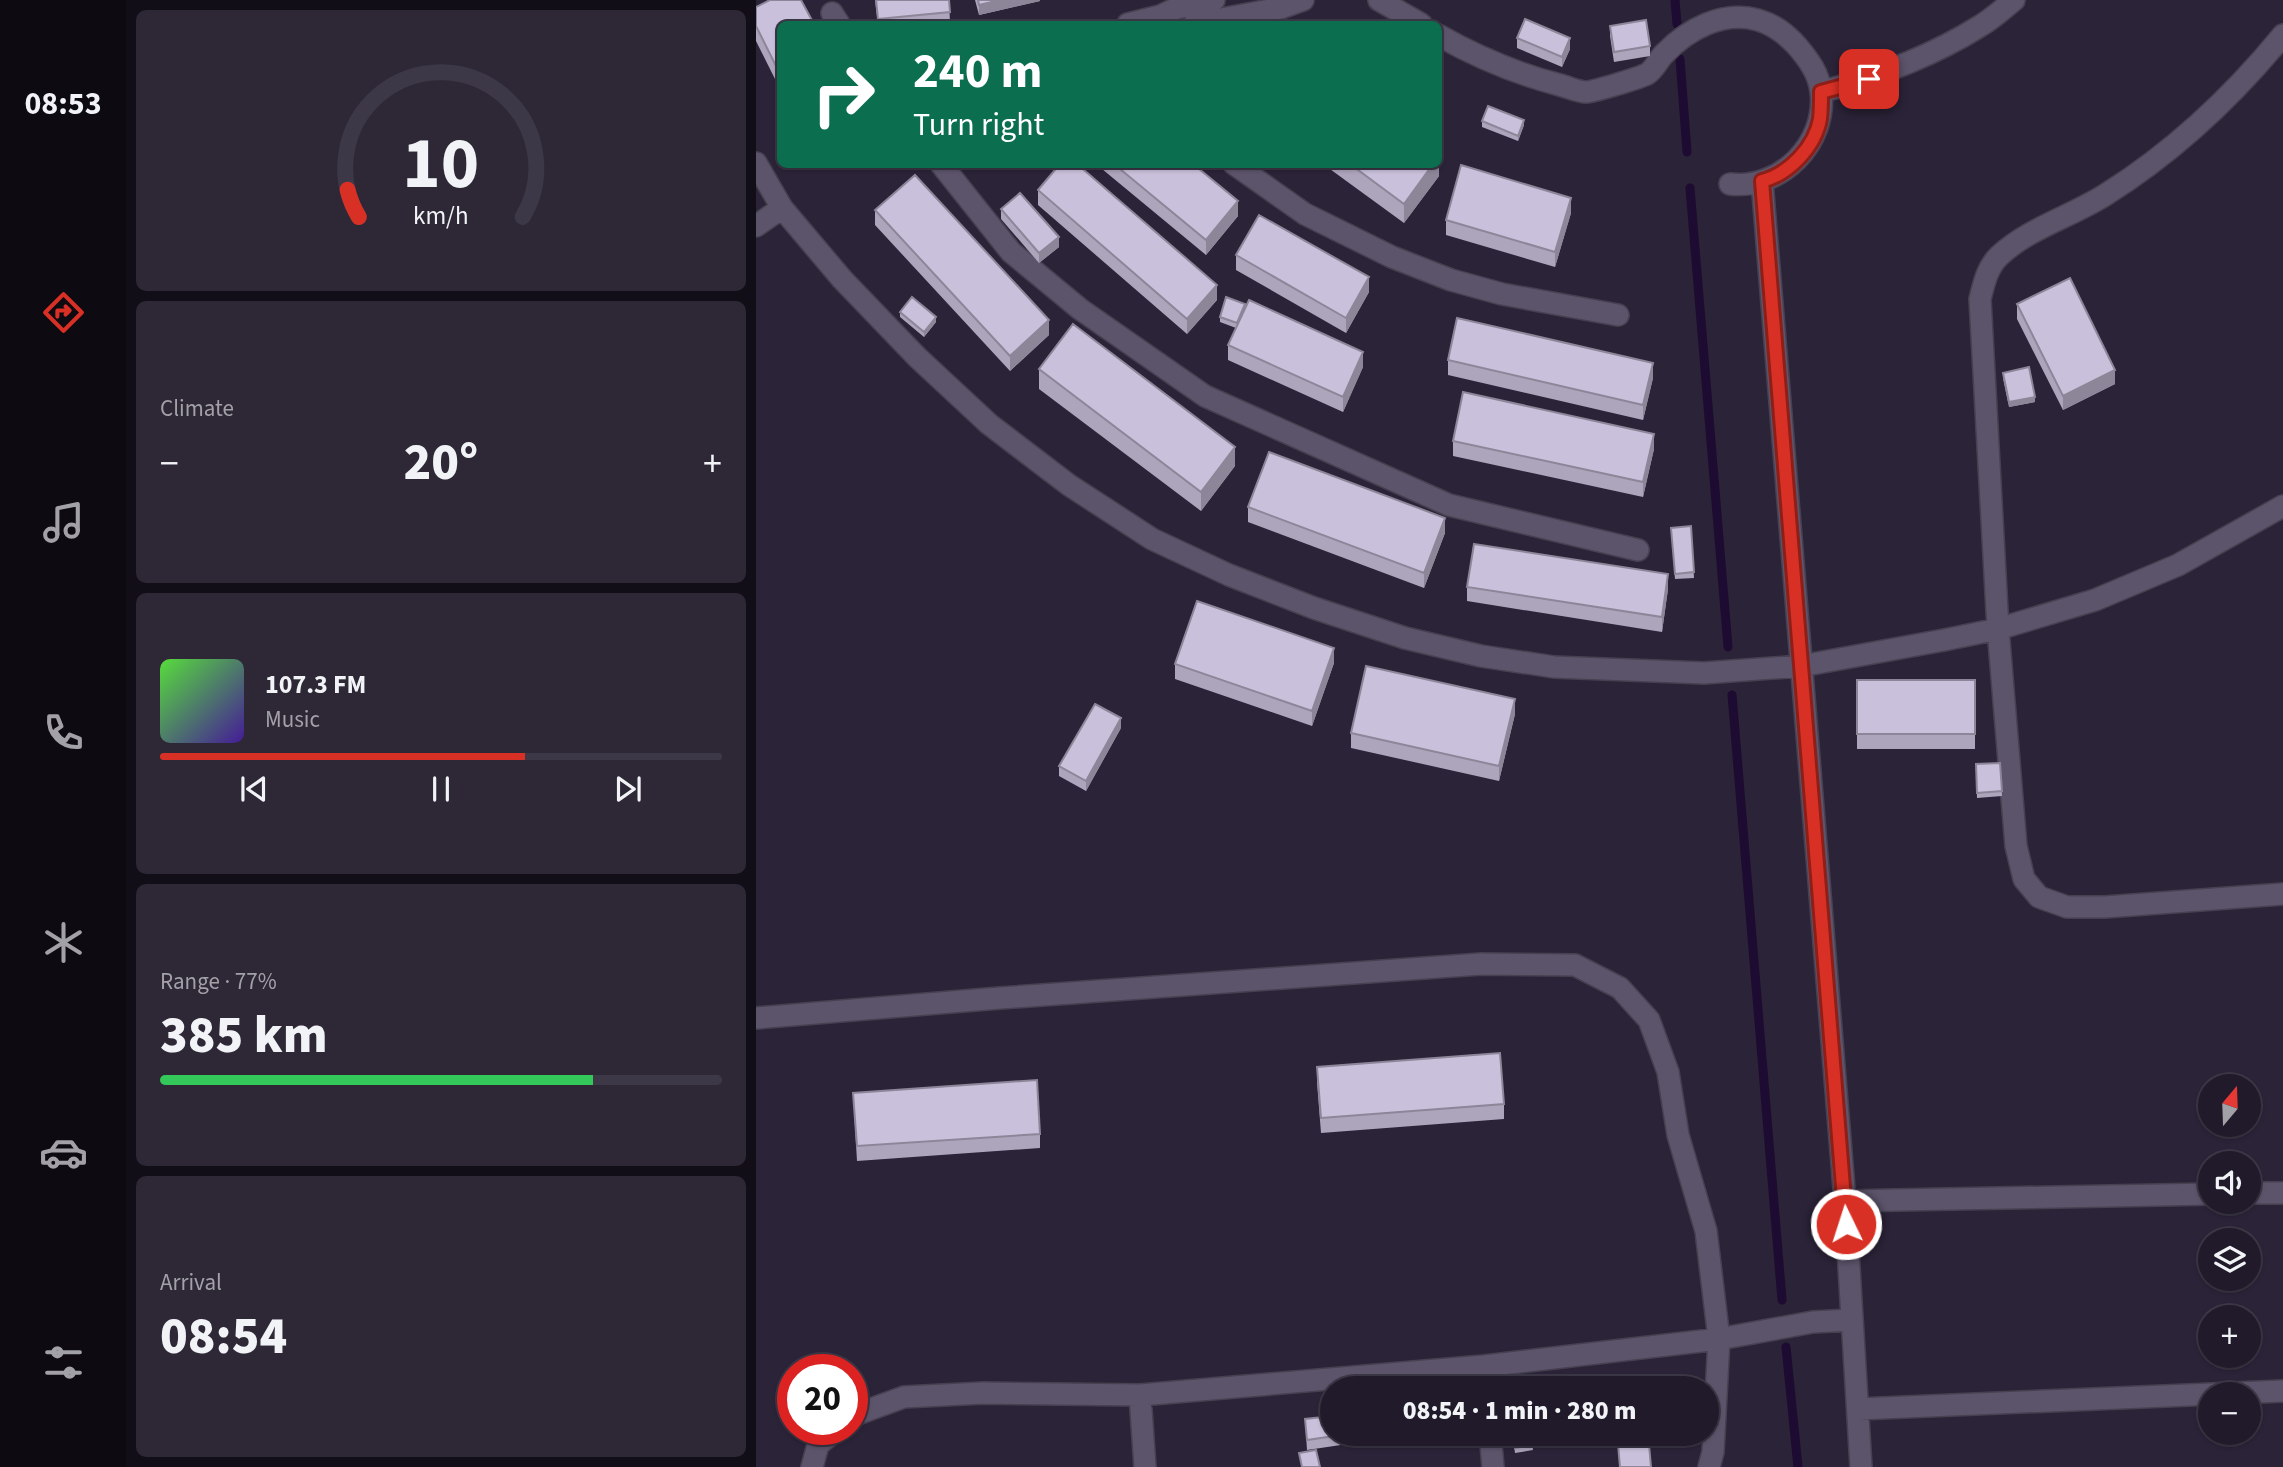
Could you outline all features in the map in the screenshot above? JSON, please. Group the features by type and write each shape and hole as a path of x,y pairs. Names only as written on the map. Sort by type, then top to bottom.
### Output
{"lane":[{"path":"1139,21 1177,8 1213,0"},
{"path":"1210,21 1281,8 1303,0"},
{"path":"1379,0 1416,21"},
{"path":"1821,92 1869,79 1923,57 1980,26 2014,0"},
{"path":"1442,37 1469,53 1529,77 1586,92 1648,74 1676,43 1700,26 1728,18 1758,20 1784,32 1812,64 1821,92 1820,121 1808,148 1788,169 1762,181 1742,186 1730,184"},
{"path":"2283,35 2262,61 2209,114 2152,162 2063,219 2017,240 1996,259 1985,276 1980,299 1998,629 2017,846 2024,879 2039,897 2067,907 2105,907 2283,894"},
{"path":"756,163 782,208 842,279 917,357 989,424 1069,485 1152,539 1229,575 1314,608 1405,638 1481,656 1554,667 1703,673 1801,666 1998,629 2095,600 2178,565 2283,506"},
{"path":"944,168 1011,252 1080,309 1205,396 1449,506 1638,550"},
{"path":"1240,168 1305,214 1392,257 1502,294 1618,315"},
{"path":"1762,181 1845,1200 1861,1467"},
{"path":"756,226 782,208"},
{"path":"756,1018 1467,964 1575,965 1620,988 1649,1020 1668,1072 1678,1135 1706,1231 1719,1339 1710,1467"},
{"path":"2261,1193 2283,1193"},
{"path":"1845,1200 2198,1194"},
{"path":"868,1410 904,1396 983,1393 1140,1395 1484,1366 1719,1339 1812,1322 1852,1320"},
{"path":"1484,1366 1485,1376"},
{"path":"1858,1409 2283,1391"},
{"path":"1140,1395 1145,1467"},
{"path":"812,1467 818,1445"},
{"path":"1491,1446 1493,1467"}],"building":[{"path":"770,0 801,0 812,21 777,21 777,68 756,26 756,7"},
{"path":"876,0 949,0 950,12 878,19"},
{"path":"978,0 1000,0 979,5"},
{"path":"1525,19 1570,38 1562,57 1517,38"},
{"path":"1646,20 1650,46 1614,52 1610,26"},
{"path":"1488,106 1524,120 1518,136 1482,121"},
{"path":"1461,165 1571,198 1555,252 1446,220"},
{"path":"1057,168 1082,168 1217,285 1187,319 1038,190"},
{"path":"1119,168 1198,168 1238,201 1206,240"},
{"path":"1355,168 1430,168 1404,204"},
{"path":"915,175 1049,320 1010,356 875,210"},
{"path":"1020,193 1059,237 1039,253 1001,209"},
{"path":"1259,215 1369,277 1346,318 1236,255"},
{"path":"2070,278 2115,370 2063,396 2017,304"},
{"path":"912,297 936,317 924,332 900,312"},
{"path":"1226,297 1245,304 1237,323 1220,317"},
{"path":"1249,300 1363,352 1343,397 1228,345"},
{"path":"1457,318 1653,363 1643,405 1448,360"},
{"path":"1073,324 1235,447 1201,492 1039,369"},
{"path":"2029,367 2035,397 2009,402 2003,373"},
{"path":"1463,392 1654,434 1643,482 1453,441"},
{"path":"1269,452 1445,518 1424,573 1248,507"},
{"path":"1691,526 1694,572 1675,574 1671,528"},
{"path":"1474,544 1668,574 1662,617 1467,587"},
{"path":"1197,601 1334,648 1312,711 1175,664"},
{"path":"1366,666 1515,699 1499,766 1351,733"},
{"path":"1857,680 1975,680 1975,734 1857,734"},
{"path":"1095,704 1121,718 1086,781 1059,766"},
{"path":"2000,763 2002,791 1977,793 1976,764"},
{"path":"1500,1053 1504,1104 1321,1118 1317,1067"},
{"path":"1037,1080 1040,1134 857,1146 853,1093"},
{"path":"1320,1417 1320,1438 1307,1440 1305,1419"},
{"path":"1618,1446 1649,1446 1651,1467 1620,1467"},
{"path":"1316,1450 1320,1467 1302,1467 1299,1453"}],"waterway":[{"path":"1675,0 1677,24"},
{"path":"1680,59 1687,152"},
{"path":"1690,188 1728,647"},
{"path":"1732,695 1782,1300"},
{"path":"1786,1347 1798,1467"}],"route":[{"path":"1846,1224 1762,181 1788,169 1808,148 1820,121 1821,92 1869,79"}]}
